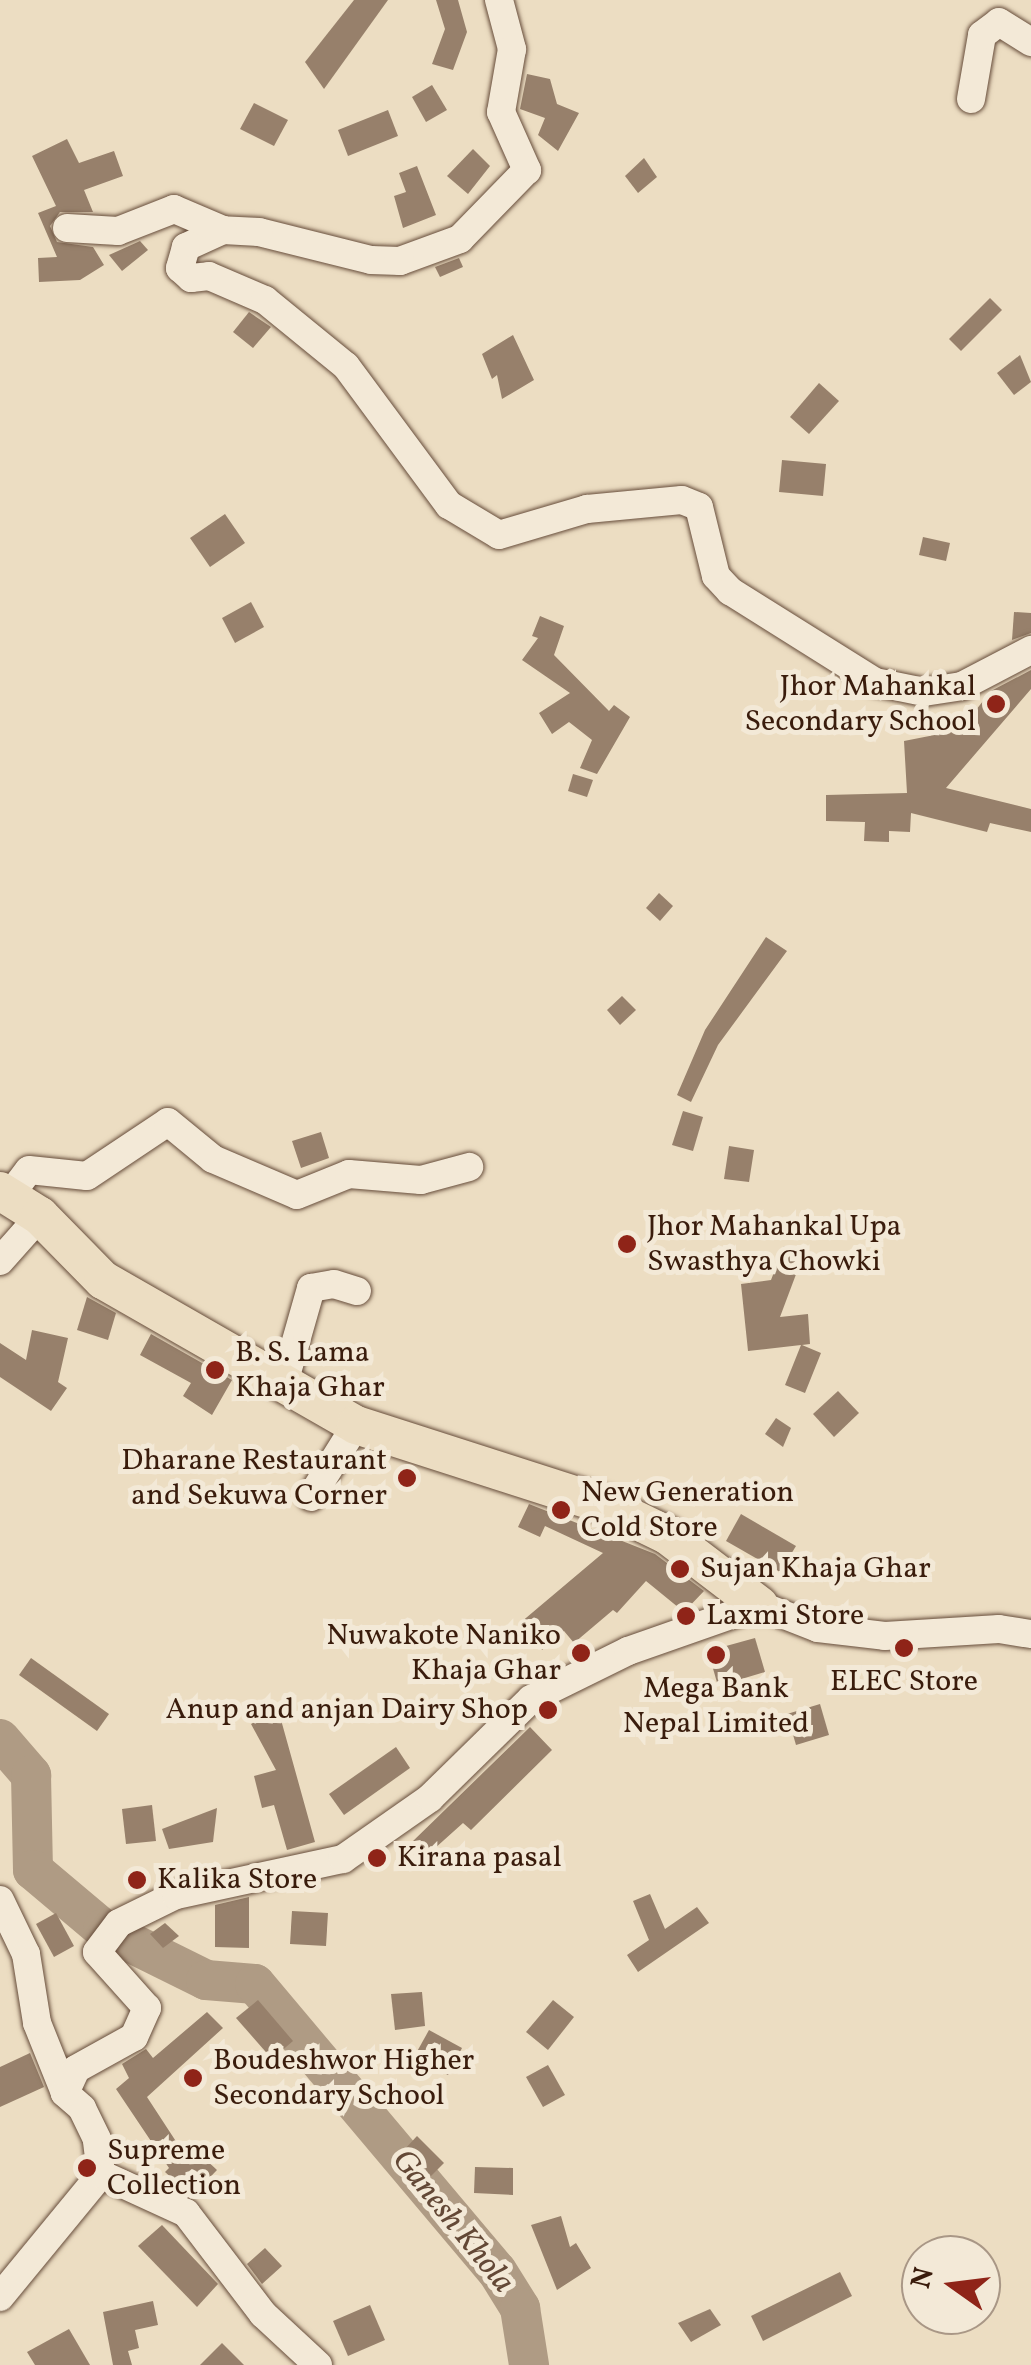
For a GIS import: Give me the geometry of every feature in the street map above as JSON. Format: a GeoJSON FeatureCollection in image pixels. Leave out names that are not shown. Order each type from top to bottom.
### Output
{"type":"FeatureCollection","features":[{"type":"Feature","properties":{"kind":"main road"},"geometry":{"type":"LineString","coordinates":[[17,1201],[103,1280],[356,1425],[605,1505],[666,1535],[759,1605]]}},
{"type":"Feature","properties":{"kind":"street"},"geometry":{"type":"LineString","coordinates":[[67,228],[118,230],[174,209],[223,230],[258,232],[372,260],[400,261],[460,239],[527,170],[500,112],[512,49],[499,0]]}},
{"type":"Feature","properties":{"kind":"street"},"geometry":{"type":"LineString","coordinates":[[971,99],[982,35],[999,22],[1031,42]]}},
{"type":"Feature","properties":{"kind":"street"},"geometry":{"type":"LineString","coordinates":[[223,230],[186,247],[180,268],[191,278],[209,276],[265,300],[346,366],[375,414],[467,520],[499,535],[586,508],[682,500],[699,507],[716,576],[730,591],[876,682],[924,692],[962,686],[1031,650]]}},
{"type":"Feature","properties":{"kind":"street"},"geometry":{"type":"LineString","coordinates":[[0,1261],[29,1170],[87,1176],[168,1122],[213,1159],[297,1195],[349,1174],[422,1180],[469,1167]]}},
{"type":"Feature","properties":{"kind":"street"},"geometry":{"type":"LineString","coordinates":[[284,1383],[311,1288],[334,1284],[357,1292]]}},
{"type":"Feature","properties":{"kind":"street"},"geometry":{"type":"LineString","coordinates":[[311,1497],[356,1425]]}},
{"type":"Feature","properties":{"kind":"street"},"geometry":{"type":"LineString","coordinates":[[65,2093],[76,2069],[134,2037],[147,2008],[97,1952],[118,1923],[176,1895],[343,1859],[430,1798],[531,1699],[628,1651],[759,1605],[818,1628],[885,1636],[999,1630],[1031,1634]]}},
{"type":"Feature","properties":{"kind":"street"},"geometry":{"type":"LineString","coordinates":[[0,1900],[26,1954],[37,2023],[65,2093],[82,2108],[97,2139],[101,2174],[0,2297]]}},
{"type":"Feature","properties":{"kind":"street"},"geometry":{"type":"LineString","coordinates":[[101,2174],[186,2213],[262,2314],[318,2365]]}},
{"type":"Feature","properties":{"kind":"building"},"geometry":{"type":"Polygon","coordinates":[[[354,0],[388,0],[324,89],[305,62],[354,0]]]}},
{"type":"Feature","properties":{"kind":"building"},"geometry":{"type":"Polygon","coordinates":[[[436,0],[458,0],[467,32],[453,70],[432,64],[445,29],[436,0]]]}},
{"type":"Feature","properties":{"kind":"building"},"geometry":{"type":"Polygon","coordinates":[[[527,74],[550,79],[557,104],[579,113],[558,151],[538,135],[545,118],[520,109],[527,74]]]}},
{"type":"Feature","properties":{"kind":"building"},"geometry":{"type":"Polygon","coordinates":[[[432,85],[447,110],[426,122],[412,97],[432,85]]]}},
{"type":"Feature","properties":{"kind":"building"},"geometry":{"type":"Polygon","coordinates":[[[254,103],[288,120],[274,146],[240,129],[254,103]]]}},
{"type":"Feature","properties":{"kind":"building"},"geometry":{"type":"Polygon","coordinates":[[[388,110],[398,136],[348,156],[338,130],[388,110]]]}},
{"type":"Feature","properties":{"kind":"building"},"geometry":{"type":"Polygon","coordinates":[[[67,139],[79,163],[114,151],[123,176],[84,190],[93,212],[60,212],[50,226],[57,242],[93,247],[104,265],[80,280],[39,282],[38,258],[57,257],[38,213],[56,206],[32,156],[67,139]]]}},
{"type":"Feature","properties":{"kind":"building"},"geometry":{"type":"Polygon","coordinates":[[[473,149],[490,166],[468,194],[447,176],[473,149]]]}},
{"type":"Feature","properties":{"kind":"building"},"geometry":{"type":"Polygon","coordinates":[[[644,158],[657,177],[638,193],[625,176],[644,158]]]}},
{"type":"Feature","properties":{"kind":"building"},"geometry":{"type":"Polygon","coordinates":[[[417,166],[436,215],[403,228],[394,196],[406,192],[399,173],[417,166]]]}},
{"type":"Feature","properties":{"kind":"building"},"geometry":{"type":"Polygon","coordinates":[[[140,241],[148,250],[122,271],[109,255],[140,241]]]}},
{"type":"Feature","properties":{"kind":"building"},"geometry":{"type":"Polygon","coordinates":[[[459,258],[463,267],[440,277],[435,267],[459,258]]]}},
{"type":"Feature","properties":{"kind":"building"},"geometry":{"type":"Polygon","coordinates":[[[990,298],[1002,310],[961,351],[949,339],[990,298]]]}},
{"type":"Feature","properties":{"kind":"building"},"geometry":{"type":"Polygon","coordinates":[[[249,312],[271,327],[253,348],[233,332],[249,312]]]}},
{"type":"Feature","properties":{"kind":"building"},"geometry":{"type":"Polygon","coordinates":[[[513,335],[534,380],[502,399],[497,375],[492,379],[482,354],[513,335]]]}},
{"type":"Feature","properties":{"kind":"building"},"geometry":{"type":"Polygon","coordinates":[[[1020,355],[1031,382],[1014,395],[997,373],[1020,355]]]}},
{"type":"Feature","properties":{"kind":"building"},"geometry":{"type":"Polygon","coordinates":[[[819,383],[839,401],[809,434],[790,417],[819,383]]]}},
{"type":"Feature","properties":{"kind":"building"},"geometry":{"type":"Polygon","coordinates":[[[782,460],[826,464],[823,496],[779,492],[782,460]]]}},
{"type":"Feature","properties":{"kind":"building"},"geometry":{"type":"Polygon","coordinates":[[[225,514],[245,543],[210,567],[190,538],[225,514]]]}},
{"type":"Feature","properties":{"kind":"building"},"geometry":{"type":"Polygon","coordinates":[[[923,537],[950,543],[946,561],[919,555],[923,537]]]}},
{"type":"Feature","properties":{"kind":"building"},"geometry":{"type":"Polygon","coordinates":[[[251,602],[264,627],[235,643],[222,618],[251,602]]]}},
{"type":"Feature","properties":{"kind":"building"},"geometry":{"type":"Polygon","coordinates":[[[1014,612],[1031,613],[1031,633],[1012,640],[1014,612]]]}},
{"type":"Feature","properties":{"kind":"building"},"geometry":{"type":"Polygon","coordinates":[[[540,616],[564,626],[554,655],[609,711],[614,705],[630,717],[597,774],[580,768],[592,740],[569,722],[552,734],[539,713],[570,693],[522,660],[538,638],[532,636],[540,616]]]}},
{"type":"Feature","properties":{"kind":"building"},"geometry":{"type":"Polygon","coordinates":[[[1031,670],[1031,689],[946,788],[1031,809],[1031,832],[990,823],[987,832],[911,813],[910,832],[889,831],[889,842],[864,841],[865,822],[826,821],[826,795],[907,793],[904,741],[960,730],[991,691],[1031,670]]]}},
{"type":"Feature","properties":{"kind":"building"},"geometry":{"type":"Polygon","coordinates":[[[573,774],[593,780],[587,797],[568,791],[573,774]]]}},
{"type":"Feature","properties":{"kind":"building"},"geometry":{"type":"Polygon","coordinates":[[[659,893],[673,906],[660,921],[646,908],[659,893]]]}},
{"type":"Feature","properties":{"kind":"building"},"geometry":{"type":"Polygon","coordinates":[[[766,937],[787,951],[718,1045],[691,1102],[677,1095],[705,1030],[766,937]]]}},
{"type":"Feature","properties":{"kind":"building"},"geometry":{"type":"Polygon","coordinates":[[[622,996],[636,1010],[620,1025],[607,1010],[622,996]]]}},
{"type":"Feature","properties":{"kind":"building"},"geometry":{"type":"Polygon","coordinates":[[[683,1111],[703,1117],[693,1151],[672,1145],[683,1111]]]}},
{"type":"Feature","properties":{"kind":"building"},"geometry":{"type":"Polygon","coordinates":[[[321,1132],[329,1158],[301,1168],[292,1141],[321,1132]]]}},
{"type":"Feature","properties":{"kind":"building"},"geometry":{"type":"Polygon","coordinates":[[[729,1146],[754,1150],[749,1182],[724,1179],[729,1146]]]}},
{"type":"Feature","properties":{"kind":"building"},"geometry":{"type":"Polygon","coordinates":[[[784,1246],[804,1253],[780,1317],[808,1314],[810,1344],[802,1345],[821,1353],[805,1393],[785,1385],[801,1345],[748,1351],[741,1284],[771,1280],[784,1246]]]}},
{"type":"Feature","properties":{"kind":"building"},"geometry":{"type":"Polygon","coordinates":[[[87,1297],[116,1313],[108,1340],[77,1330],[87,1297]]]}},
{"type":"Feature","properties":{"kind":"building"},"geometry":{"type":"Polygon","coordinates":[[[32,1330],[68,1338],[58,1382],[67,1388],[51,1411],[0,1377],[0,1343],[26,1360],[32,1330]]]}},
{"type":"Feature","properties":{"kind":"building"},"geometry":{"type":"Polygon","coordinates":[[[151,1334],[232,1380],[212,1415],[183,1396],[191,1383],[140,1355],[151,1334]]]}},
{"type":"Feature","properties":{"kind":"building"},"geometry":{"type":"Polygon","coordinates":[[[838,1391],[859,1413],[834,1437],[813,1414],[838,1391]]]}},
{"type":"Feature","properties":{"kind":"building"},"geometry":{"type":"Polygon","coordinates":[[[776,1418],[791,1428],[783,1447],[765,1434],[776,1418]]]}},
{"type":"Feature","properties":{"kind":"building"},"geometry":{"type":"Polygon","coordinates":[[[529,1504],[655,1554],[704,1591],[684,1612],[646,1581],[617,1613],[613,1610],[574,1643],[564,1631],[542,1650],[520,1623],[603,1553],[545,1526],[540,1537],[518,1527],[529,1504]]]}},
{"type":"Feature","properties":{"kind":"building"},"geometry":{"type":"Polygon","coordinates":[[[741,1514],[796,1546],[780,1572],[726,1541],[741,1514]]]}},
{"type":"Feature","properties":{"kind":"building"},"geometry":{"type":"Polygon","coordinates":[[[755,1638],[765,1672],[718,1686],[708,1651],[755,1638]]]}},
{"type":"Feature","properties":{"kind":"building"},"geometry":{"type":"Polygon","coordinates":[[[31,1658],[109,1714],[97,1731],[19,1675],[31,1658]]]}},
{"type":"Feature","properties":{"kind":"building"},"geometry":{"type":"Polygon","coordinates":[[[820,1704],[829,1735],[796,1745],[787,1714],[820,1704]]]}},
{"type":"Feature","properties":{"kind":"building"},"geometry":{"type":"Polygon","coordinates":[[[278,1709],[315,1842],[287,1850],[274,1805],[262,1808],[254,1776],[276,1770],[251,1724],[278,1709]]]}},
{"type":"Feature","properties":{"kind":"building"},"geometry":{"type":"Polygon","coordinates":[[[530,1727],[552,1750],[471,1830],[463,1823],[424,1858],[411,1843],[530,1727]]]}},
{"type":"Feature","properties":{"kind":"building"},"geometry":{"type":"Polygon","coordinates":[[[396,1747],[410,1768],[344,1815],[329,1794],[396,1747]]]}},
{"type":"Feature","properties":{"kind":"building"},"geometry":{"type":"Polygon","coordinates":[[[152,1805],[156,1841],[126,1844],[122,1809],[152,1805]]]}},
{"type":"Feature","properties":{"kind":"building"},"geometry":{"type":"Polygon","coordinates":[[[217,1808],[213,1842],[169,1849],[162,1829],[217,1808]]]}},
{"type":"Feature","properties":{"kind":"building"},"geometry":{"type":"Polygon","coordinates":[[[650,1894],[665,1929],[697,1907],[709,1923],[638,1972],[627,1955],[649,1940],[633,1901],[650,1894]]]}},
{"type":"Feature","properties":{"kind":"building"},"geometry":{"type":"Polygon","coordinates":[[[249,1897],[249,1948],[215,1947],[215,1905],[249,1897]]]}},
{"type":"Feature","properties":{"kind":"building"},"geometry":{"type":"Polygon","coordinates":[[[292,1911],[328,1913],[326,1946],[290,1944],[292,1911]]]}},
{"type":"Feature","properties":{"kind":"building"},"geometry":{"type":"Polygon","coordinates":[[[56,1913],[74,1946],[54,1957],[36,1924],[56,1913]]]}},
{"type":"Feature","properties":{"kind":"building"},"geometry":{"type":"Polygon","coordinates":[[[165,1923],[179,1936],[163,1948],[150,1934],[165,1923]]]}},
{"type":"Feature","properties":{"kind":"building"},"geometry":{"type":"Polygon","coordinates":[[[422,1992],[425,2026],[395,2030],[391,1994],[422,1992]]]}},
{"type":"Feature","properties":{"kind":"building"},"geometry":{"type":"Polygon","coordinates":[[[258,2000],[293,2041],[272,2059],[236,2018],[258,2000]]]}},
{"type":"Feature","properties":{"kind":"building"},"geometry":{"type":"Polygon","coordinates":[[[553,2000],[574,2017],[548,2050],[526,2032],[553,2000]]]}},
{"type":"Feature","properties":{"kind":"building"},"geometry":{"type":"Polygon","coordinates":[[[207,2012],[223,2028],[147,2097],[179,2146],[197,2163],[203,2157],[217,2170],[192,2196],[165,2172],[169,2168],[116,2089],[129,2078],[122,2064],[146,2049],[153,2058],[207,2012]]]}},
{"type":"Feature","properties":{"kind":"building"},"geometry":{"type":"Polygon","coordinates":[[[429,2030],[462,2048],[448,2075],[414,2057],[429,2030]]]}},
{"type":"Feature","properties":{"kind":"building"},"geometry":{"type":"Polygon","coordinates":[[[30,2053],[44,2087],[0,2107],[0,2067],[30,2053]]]}},
{"type":"Feature","properties":{"kind":"building"},"geometry":{"type":"Polygon","coordinates":[[[548,2065],[565,2095],[543,2107],[526,2077],[548,2065]]]}},
{"type":"Feature","properties":{"kind":"building"},"geometry":{"type":"Polygon","coordinates":[[[417,2136],[444,2163],[431,2176],[404,2150],[417,2136]]]}},
{"type":"Feature","properties":{"kind":"building"},"geometry":{"type":"Polygon","coordinates":[[[475,2167],[513,2168],[513,2195],[474,2193],[475,2167]]]}},
{"type":"Feature","properties":{"kind":"building"},"geometry":{"type":"Polygon","coordinates":[[[561,2216],[570,2247],[576,2243],[591,2268],[557,2290],[531,2225],[561,2216]]]}},
{"type":"Feature","properties":{"kind":"building"},"geometry":{"type":"Polygon","coordinates":[[[162,2225],[218,2284],[197,2307],[138,2246],[162,2225]]]}},
{"type":"Feature","properties":{"kind":"building"},"geometry":{"type":"Polygon","coordinates":[[[265,2248],[282,2266],[262,2284],[247,2264],[265,2248]]]}},
{"type":"Feature","properties":{"kind":"building"},"geometry":{"type":"Polygon","coordinates":[[[840,2272],[852,2296],[763,2341],[751,2316],[840,2272]]]}},
{"type":"Feature","properties":{"kind":"building"},"geometry":{"type":"Polygon","coordinates":[[[153,2301],[158,2325],[135,2330],[139,2348],[128,2351],[132,2365],[113,2365],[103,2312],[153,2301]]]}},
{"type":"Feature","properties":{"kind":"building"},"geometry":{"type":"Polygon","coordinates":[[[370,2305],[385,2340],[348,2356],[333,2321],[370,2305]]]}},
{"type":"Feature","properties":{"kind":"building"},"geometry":{"type":"Polygon","coordinates":[[[710,2309],[721,2325],[691,2342],[678,2323],[710,2309]]]}},
{"type":"Feature","properties":{"kind":"building"},"geometry":{"type":"Polygon","coordinates":[[[69,2329],[90,2365],[35,2365],[27,2352],[69,2329]]]}},
{"type":"Feature","properties":{"kind":"building"},"geometry":{"type":"Polygon","coordinates":[[[222,2343],[244,2365],[200,2365],[222,2343]]]}},
{"type":"Feature","properties":{"kind":"waterway","name":"Ganesh Khola"},"geometry":{"type":"LineString","coordinates":[[0,1739],[31,1775],[33,1870],[103,1929],[206,1980],[255,1984],[497,2271],[520,2308],[529,2365]]}},
{"type":"Feature","properties":{"kind":"place","name":"Jhor Mahankal Secondary School"},"geometry":{"type":"Point","coordinates":[996,704]}},
{"type":"Feature","properties":{"kind":"place","name":"Jhor Mahankal Upa Swasthya Chowki"},"geometry":{"type":"Point","coordinates":[627,1244]}},
{"type":"Feature","properties":{"kind":"place","name":"B. S. Lama Khaja Ghar"},"geometry":{"type":"Point","coordinates":[215,1370]}},
{"type":"Feature","properties":{"kind":"place","name":"Dharane Restaurant and Sekuwa Corner"},"geometry":{"type":"Point","coordinates":[407,1478]}},
{"type":"Feature","properties":{"kind":"place","name":"New Generation Cold Store"},"geometry":{"type":"Point","coordinates":[561,1510]}},
{"type":"Feature","properties":{"kind":"place","name":"Sujan Khaja Ghar"},"geometry":{"type":"Point","coordinates":[680,1569]}},
{"type":"Feature","properties":{"kind":"place","name":"Laxmi Store"},"geometry":{"type":"Point","coordinates":[686,1616]}},
{"type":"Feature","properties":{"kind":"place","name":"ELEC Store"},"geometry":{"type":"Point","coordinates":[904,1648]}},
{"type":"Feature","properties":{"kind":"place","name":"Nuwakote Naniko Khaja Ghar"},"geometry":{"type":"Point","coordinates":[581,1653]}},
{"type":"Feature","properties":{"kind":"place","name":"Mega Bank Nepal Limited"},"geometry":{"type":"Point","coordinates":[716,1655]}},
{"type":"Feature","properties":{"kind":"place","name":"Anup and anjan Dairy Shop"},"geometry":{"type":"Point","coordinates":[548,1710]}},
{"type":"Feature","properties":{"kind":"place","name":"Kirana pasal"},"geometry":{"type":"Point","coordinates":[377,1858]}},
{"type":"Feature","properties":{"kind":"place","name":"Kalika Store"},"geometry":{"type":"Point","coordinates":[137,1880]}},
{"type":"Feature","properties":{"kind":"place","name":"Boudeshwor Higher Secondary School"},"geometry":{"type":"Point","coordinates":[193,2078]}},
{"type":"Feature","properties":{"kind":"place","name":"Supreme Collection"},"geometry":{"type":"Point","coordinates":[87,2168]}}]}
